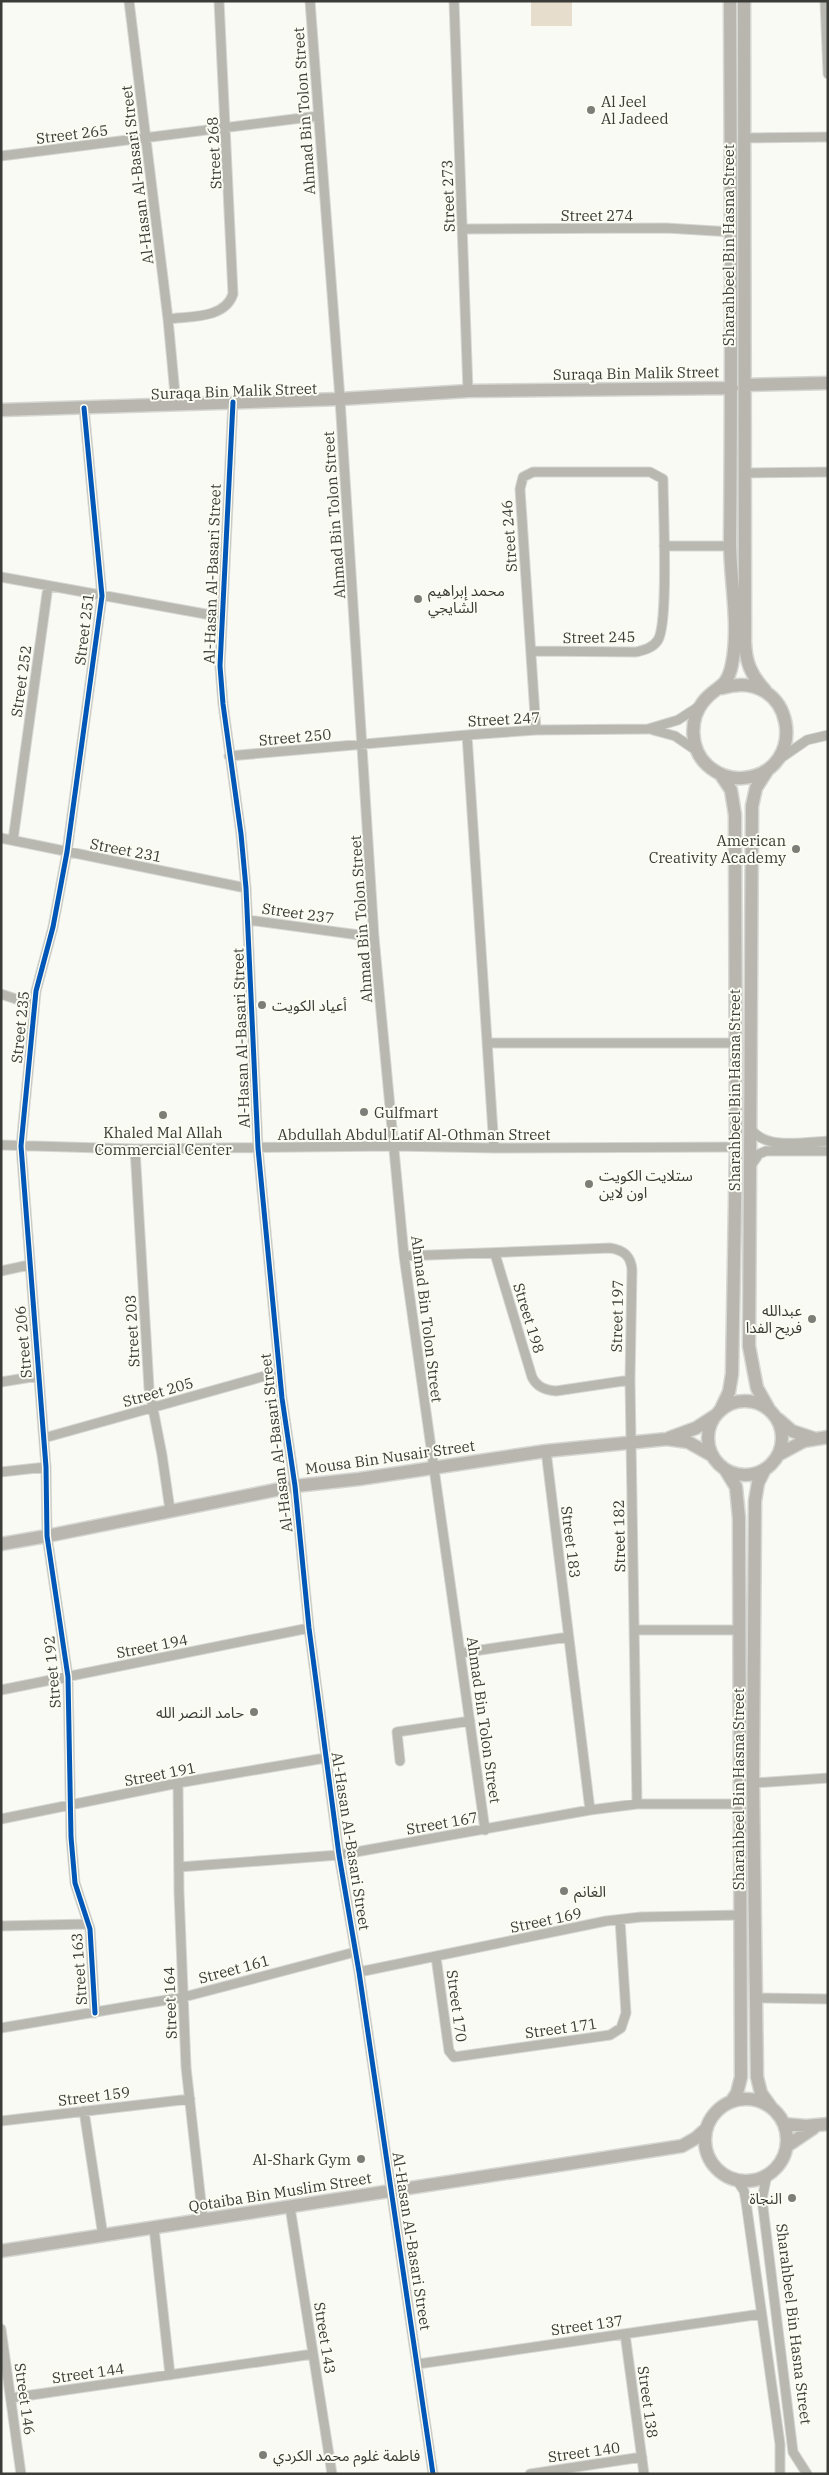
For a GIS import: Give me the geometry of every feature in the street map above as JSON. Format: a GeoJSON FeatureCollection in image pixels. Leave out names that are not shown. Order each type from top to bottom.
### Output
{"type":"FeatureCollection","features":[{"type":"Feature","properties":{"kind":"street","name":"Al-Hasan Al-Basari Street"},"geometry":{"type":"LineString","coordinates":[[129,1],[168,319],[176,405]]}},
{"type":"Feature","properties":{"kind":"street","name":"Street 268"},"geometry":{"type":"LineString","coordinates":[[168,319],[218,312],[229,304],[234,283],[219,1]]}},
{"type":"Feature","properties":{"kind":"street","name":"Ahmad Bin Tolon Street"},"geometry":{"type":"LineString","coordinates":[[310,1],[340,400],[374,937],[404,1256],[485,1830]]}},
{"type":"Feature","properties":{"kind":"street","name":"Street 273"},"geometry":{"type":"LineString","coordinates":[[454,1],[468,391]]}},
{"type":"Feature","properties":{"kind":"street","name":"Sharahbeel Bin Hasna Street"},"geometry":{"type":"LineString","coordinates":[[722,688],[732,665],[735,643],[730,546],[732,232],[730,1]]}},
{"type":"Feature","properties":{"kind":"street","name":"Sharahbeel Bin Hasna Street"},"geometry":{"type":"LineString","coordinates":[[744,1],[746,662],[766,692]]}},
{"type":"Feature","properties":{"kind":"street"},"geometry":{"type":"LineString","coordinates":[[826,4],[828,74]]}},
{"type":"Feature","properties":{"kind":"street","name":"Street 265"},"geometry":{"type":"LineString","coordinates":[[1,156],[318,116]]}},
{"type":"Feature","properties":{"kind":"street"},"geometry":{"type":"LineString","coordinates":[[743,138],[828,137]]}},
{"type":"Feature","properties":{"kind":"street","name":"Street 274"},"geometry":{"type":"LineString","coordinates":[[463,229],[666,228],[732,232]]}},
{"type":"Feature","properties":{"kind":"street"},"geometry":{"type":"LineString","coordinates":[[745,385],[828,383]]}},
{"type":"Feature","properties":{"kind":"street","name":"Suraqa Bin Malik Street"},"geometry":{"type":"LineString","coordinates":[[1,410],[340,400],[468,391],[732,388]]}},
{"type":"Feature","properties":{"kind":"street","name":"Al-Hasan Al-Basari Street"},"geometry":{"type":"LineString","coordinates":[[232,402],[220,666],[229,756],[241,834],[246,888],[258,1148],[279,1372],[295,1486],[308,1628],[325,1758],[359,1972],[433,2474]]}},
{"type":"Feature","properties":{"kind":"street","name":"Street 251"},"geometry":{"type":"LineString","coordinates":[[67,852],[102,596],[84,408]]}},
{"type":"Feature","properties":{"kind":"street","name":"Street 246"},"geometry":{"type":"LineString","coordinates":[[536,730],[520,489],[523,477],[533,472],[650,472],[658,474]]}},
{"type":"Feature","properties":{"kind":"street"},"geometry":{"type":"LineString","coordinates":[[745,473],[828,472]]}},
{"type":"Feature","properties":{"kind":"street","name":"Street 245"},"geometry":{"type":"LineString","coordinates":[[531,652],[636,652],[645,650],[654,644],[663,626],[663,479],[658,474]]}},
{"type":"Feature","properties":{"kind":"street"},"geometry":{"type":"LineString","coordinates":[[664,546],[730,546]]}},
{"type":"Feature","properties":{"kind":"street"},"geometry":{"type":"LineString","coordinates":[[1,576],[222,617]]}},
{"type":"Feature","properties":{"kind":"street","name":"Street 252"},"geometry":{"type":"LineString","coordinates":[[13,840],[48,586]]}},
{"type":"Feature","properties":{"kind":"street"},"geometry":{"type":"LineString","coordinates":[[772,766],[786,742],[787,726],[778,703],[766,692],[749,685],[740,684],[722,688],[703,701],[693,726],[697,751],[707,765],[721,775],[746,778],[772,766],[790,750],[807,740],[828,735]]}},
{"type":"Feature","properties":{"kind":"street","name":"Street 247"},"geometry":{"type":"LineString","coordinates":[[648,729],[678,720],[703,701]]}},
{"type":"Feature","properties":{"kind":"street","name":"Street 247"},"geometry":{"type":"LineString","coordinates":[[362,745],[467,734],[536,730],[648,729],[675,736],[697,751]]}},
{"type":"Feature","properties":{"kind":"street"},"geometry":{"type":"LineString","coordinates":[[467,734],[494,1148]]}},
{"type":"Feature","properties":{"kind":"street","name":"Street 250"},"geometry":{"type":"LineString","coordinates":[[229,756],[362,745]]}},
{"type":"Feature","properties":{"kind":"street","name":"Sharahbeel Bin Hasna Street"},"geometry":{"type":"LineString","coordinates":[[772,766],[759,783],[752,806],[749,1346],[757,1388],[772,1413]]}},
{"type":"Feature","properties":{"kind":"street","name":"Sharahbeel Bin Hasna Street"},"geometry":{"type":"LineString","coordinates":[[718,1413],[729,1392],[732,1374],[736,1147],[735,815],[731,790],[721,775]]}},
{"type":"Feature","properties":{"kind":"street","name":"Street 231"},"geometry":{"type":"LineString","coordinates":[[1,838],[246,888]]}},
{"type":"Feature","properties":{"kind":"street","name":"Street 235"},"geometry":{"type":"LineString","coordinates":[[21,1146],[34,1005],[55,918],[67,852]]}},
{"type":"Feature","properties":{"kind":"street","name":"Street 237"},"geometry":{"type":"LineString","coordinates":[[248,920],[374,937]]}},
{"type":"Feature","properties":{"kind":"street"},"geometry":{"type":"LineString","coordinates":[[1,994],[34,1005]]}},
{"type":"Feature","properties":{"kind":"street"},"geometry":{"type":"LineString","coordinates":[[488,1043],[735,1043]]}},
{"type":"Feature","properties":{"kind":"street"},"geometry":{"type":"LineString","coordinates":[[750,1128],[754,1134],[766,1141],[828,1141]]}},
{"type":"Feature","properties":{"kind":"street","name":"Abdullah Abdul Latif Al-Othman Street"},"geometry":{"type":"LineString","coordinates":[[1,1145],[136,1149],[394,1146],[494,1148],[736,1147]]}},
{"type":"Feature","properties":{"kind":"street","name":"Street 206"},"geometry":{"type":"LineString","coordinates":[[21,1146],[46,1467],[47,1536]]}},
{"type":"Feature","properties":{"kind":"street","name":"Street 203"},"geometry":{"type":"LineString","coordinates":[[136,1149],[151,1408],[162,1455],[170,1510]]}},
{"type":"Feature","properties":{"kind":"street"},"geometry":{"type":"LineString","coordinates":[[750,1167],[759,1154],[766,1151],[828,1151]]}},
{"type":"Feature","properties":{"kind":"street","name":"Street 197"},"geometry":{"type":"LineString","coordinates":[[495,1254],[610,1248],[628,1255],[632,1270],[630,1380],[632,1442]]}},
{"type":"Feature","properties":{"kind":"street"},"geometry":{"type":"LineString","coordinates":[[404,1256],[495,1254]]}},
{"type":"Feature","properties":{"kind":"street","name":"Street 198"},"geometry":{"type":"LineString","coordinates":[[495,1254],[532,1377],[540,1387],[549,1391],[562,1391],[630,1380]]}},
{"type":"Feature","properties":{"kind":"street"},"geometry":{"type":"LineString","coordinates":[[1,1271],[29,1265]]}},
{"type":"Feature","properties":{"kind":"street","name":"Street 205"},"geometry":{"type":"LineString","coordinates":[[44,1438],[279,1372]]}},
{"type":"Feature","properties":{"kind":"street"},"geometry":{"type":"LineString","coordinates":[[1,1382],[38,1376]]}},
{"type":"Feature","properties":{"kind":"street"},"geometry":{"type":"LineString","coordinates":[[742,1401],[760,1404],[792,1431],[821,1438],[792,1445],[778,1455],[765,1469],[748,1475],[736,1474],[725,1469],[713,1456],[708,1438],[718,1413],[730,1404],[742,1401]]}},
{"type":"Feature","properties":{"kind":"street","name":"Mousa Bin Nusair Street"},"geometry":{"type":"LineString","coordinates":[[667,1439],[689,1431],[718,1413]]}},
{"type":"Feature","properties":{"kind":"street"},"geometry":{"type":"LineString","coordinates":[[772,1413],[782,1432],[782,1444],[778,1455]]}},
{"type":"Feature","properties":{"kind":"street","name":"Mousa Bin Nusair Street"},"geometry":{"type":"LineString","coordinates":[[1,1544],[295,1486],[359,1479],[546,1451],[667,1439],[688,1442],[713,1456]]}},
{"type":"Feature","properties":{"kind":"street","name":"Street 182"},"geometry":{"type":"LineString","coordinates":[[632,1442],[637,1804]]}},
{"type":"Feature","properties":{"kind":"street","name":"Street 183"},"geometry":{"type":"LineString","coordinates":[[546,1451],[590,1810]]}},
{"type":"Feature","properties":{"kind":"street"},"geometry":{"type":"LineString","coordinates":[[1,1472],[46,1467]]}},
{"type":"Feature","properties":{"kind":"street","name":"Sharahbeel Bin Hasna Street"},"geometry":{"type":"LineString","coordinates":[[725,1469],[736,1488],[739,1508],[740,1630],[741,2077],[739,2088],[730,2102]]}},
{"type":"Feature","properties":{"kind":"street","name":"Sharahbeel Bin Hasna Street"},"geometry":{"type":"LineString","coordinates":[[765,1469],[758,1482],[755,1501],[753,1783],[757,2082],[761,2093],[771,2107]]}},
{"type":"Feature","properties":{"kind":"street","name":"Street 192"},"geometry":{"type":"LineString","coordinates":[[47,1536],[68,1677],[71,1806]]}},
{"type":"Feature","properties":{"kind":"street","name":"Street 194"},"geometry":{"type":"LineString","coordinates":[[1,1690],[308,1628]]}},
{"type":"Feature","properties":{"kind":"street"},"geometry":{"type":"LineString","coordinates":[[634,1630],[740,1630]]}},
{"type":"Feature","properties":{"kind":"street"},"geometry":{"type":"LineString","coordinates":[[461,1653],[568,1637]]}},
{"type":"Feature","properties":{"kind":"street"},"geometry":{"type":"LineString","coordinates":[[400,1761],[397,1732],[470,1721]]}},
{"type":"Feature","properties":{"kind":"street","name":"Street 191"},"geometry":{"type":"LineString","coordinates":[[1,1819],[178,1784],[325,1758]]}},
{"type":"Feature","properties":{"kind":"street"},"geometry":{"type":"LineString","coordinates":[[753,1783],[828,1778]]}},
{"type":"Feature","properties":{"kind":"street","name":"Street 164"},"geometry":{"type":"LineString","coordinates":[[178,1784],[179,1867],[190,2099],[204,2220]]}},
{"type":"Feature","properties":{"kind":"street","name":"Street 167"},"geometry":{"type":"LineString","coordinates":[[179,1867],[339,1855],[590,1810],[637,1804],[740,1804]]}},
{"type":"Feature","properties":{"kind":"street","name":"Street 163"},"geometry":{"type":"LineString","coordinates":[[71,1806],[71,1837],[75,1883],[88,1924],[95,2013]]}},
{"type":"Feature","properties":{"kind":"street","name":"Street 169"},"geometry":{"type":"LineString","coordinates":[[359,1972],[587,1924],[620,1920],[741,1915]]}},
{"type":"Feature","properties":{"kind":"street","name":"Street 171"},"geometry":{"type":"LineString","coordinates":[[454,2057],[616,2032],[624,2022],[626,2013],[620,1920]]}},
{"type":"Feature","properties":{"kind":"street"},"geometry":{"type":"LineString","coordinates":[[1,1926],[88,1924]]}},
{"type":"Feature","properties":{"kind":"street","name":"Street 161"},"geometry":{"type":"LineString","coordinates":[[1,2028],[184,1997],[355,1952]]}},
{"type":"Feature","properties":{"kind":"street","name":"Street 170"},"geometry":{"type":"LineString","coordinates":[[436,1957],[449,2051],[454,2057]]}},
{"type":"Feature","properties":{"kind":"street"},"geometry":{"type":"LineString","coordinates":[[756,1998],[828,1999]]}},
{"type":"Feature","properties":{"kind":"street","name":"Street 159"},"geometry":{"type":"LineString","coordinates":[[1,2121],[190,2099]]}},
{"type":"Feature","properties":{"kind":"street"},"geometry":{"type":"LineString","coordinates":[[752,2099],[771,2107],[784,2124],[787,2146],[782,2160],[767,2175],[751,2180],[736,2179],[717,2169],[707,2152],[707,2128],[719,2110],[730,2102],[752,2099]]}},
{"type":"Feature","properties":{"kind":"street"},"geometry":{"type":"LineString","coordinates":[[84,2111],[103,2236]]}},
{"type":"Feature","properties":{"kind":"street"},"geometry":{"type":"LineString","coordinates":[[784,2124],[823,2125]]}},
{"type":"Feature","properties":{"kind":"street"},"geometry":{"type":"LineString","coordinates":[[787,2146],[823,2125]]}},
{"type":"Feature","properties":{"kind":"street","name":"Qotaiba Bin Muslim Street"},"geometry":{"type":"LineString","coordinates":[[1,2252],[682,2146],[696,2138],[707,2128]]}},
{"type":"Feature","properties":{"kind":"street","name":"Qotaiba Bin Muslim Street"},"geometry":{"type":"LineString","coordinates":[[682,2146],[707,2152]]}},
{"type":"Feature","properties":{"kind":"street","name":"Sharahbeel Bin Hasna Street"},"geometry":{"type":"LineString","coordinates":[[767,2175],[763,2184],[762,2198],[793,2452],[807,2474]]}},
{"type":"Feature","properties":{"kind":"street","name":"Sharahbeel Bin Hasna Street"},"geometry":{"type":"LineString","coordinates":[[736,2179],[744,2191],[746,2202],[780,2444],[780,2474]]}},
{"type":"Feature","properties":{"kind":"street","name":"Street 143"},"geometry":{"type":"LineString","coordinates":[[290,2207],[332,2474]]}},
{"type":"Feature","properties":{"kind":"street"},"geometry":{"type":"LineString","coordinates":[[154,2228],[170,2375]]}},
{"type":"Feature","properties":{"kind":"street","name":"Street 137"},"geometry":{"type":"LineString","coordinates":[[418,2364],[761,2314]]}},
{"type":"Feature","properties":{"kind":"street","name":"Street 146"},"geometry":{"type":"LineString","coordinates":[[1,2329],[21,2474]]}},
{"type":"Feature","properties":{"kind":"street","name":"Street 138"},"geometry":{"type":"LineString","coordinates":[[625,2334],[644,2474]]}},
{"type":"Feature","properties":{"kind":"street","name":"Street 144"},"geometry":{"type":"LineString","coordinates":[[11,2398],[313,2354]]}},
{"type":"Feature","properties":{"kind":"street","name":"Street 140"},"geometry":{"type":"LineString","coordinates":[[530,2474],[642,2457]]}},
{"type":"Feature","properties":{"kind":"shaded area"},"geometry":{"type":"Polygon","coordinates":[[[531,1],[572,1],[572,26],[531,26],[531,1]]]}},
{"type":"Feature","properties":{"kind":"cycle path"},"geometry":{"type":"LineString","coordinates":[[233,402],[220,666],[246,888],[258,1148],[282,1398],[295,1486],[309,1628],[339,1855],[359,1972],[433,2474]]}},
{"type":"Feature","properties":{"kind":"cycle path"},"geometry":{"type":"LineString","coordinates":[[84,408],[102,596],[67,852],[53,927],[36,991],[21,1146],[46,1467],[47,1536],[68,1677],[71,1837],[75,1883],[90,1929],[95,2013]]}},
{"type":"Feature","properties":{"kind":"place","name":"Al Jeel Al Jadeed"},"geometry":{"type":"Point","coordinates":[591,110]}},
{"type":"Feature","properties":{"kind":"place","name":"محمد إبراهيم الشايجي"},"geometry":{"type":"Point","coordinates":[418,599]}},
{"type":"Feature","properties":{"kind":"place","name":"American Creativity Academy"},"geometry":{"type":"Point","coordinates":[796,849]}},
{"type":"Feature","properties":{"kind":"place","name":"أعياد الكويت"},"geometry":{"type":"Point","coordinates":[262,1005]}},
{"type":"Feature","properties":{"kind":"place","name":"Gulfmart"},"geometry":{"type":"Point","coordinates":[364,1112]}},
{"type":"Feature","properties":{"kind":"place","name":"Khaled Mal Allah Commercial Center"},"geometry":{"type":"Point","coordinates":[163,1115]}},
{"type":"Feature","properties":{"kind":"place","name":"ستلايت الكويت اون لاين"},"geometry":{"type":"Point","coordinates":[589,1184]}},
{"type":"Feature","properties":{"kind":"place","name":"عبدالله فريح الفدا"},"geometry":{"type":"Point","coordinates":[812,1319]}},
{"type":"Feature","properties":{"kind":"place","name":"حامد النصر الله"},"geometry":{"type":"Point","coordinates":[254,1712]}},
{"type":"Feature","properties":{"kind":"place","name":"الغانم"},"geometry":{"type":"Point","coordinates":[564,1891]}},
{"type":"Feature","properties":{"kind":"place","name":"Al-Shark Gym"},"geometry":{"type":"Point","coordinates":[361,2159]}},
{"type":"Feature","properties":{"kind":"place","name":"النجاة"},"geometry":{"type":"Point","coordinates":[792,2198]}},
{"type":"Feature","properties":{"kind":"place","name":"فاطمة غلوم محمد الكردي"},"geometry":{"type":"Point","coordinates":[263,2455]}}]}
